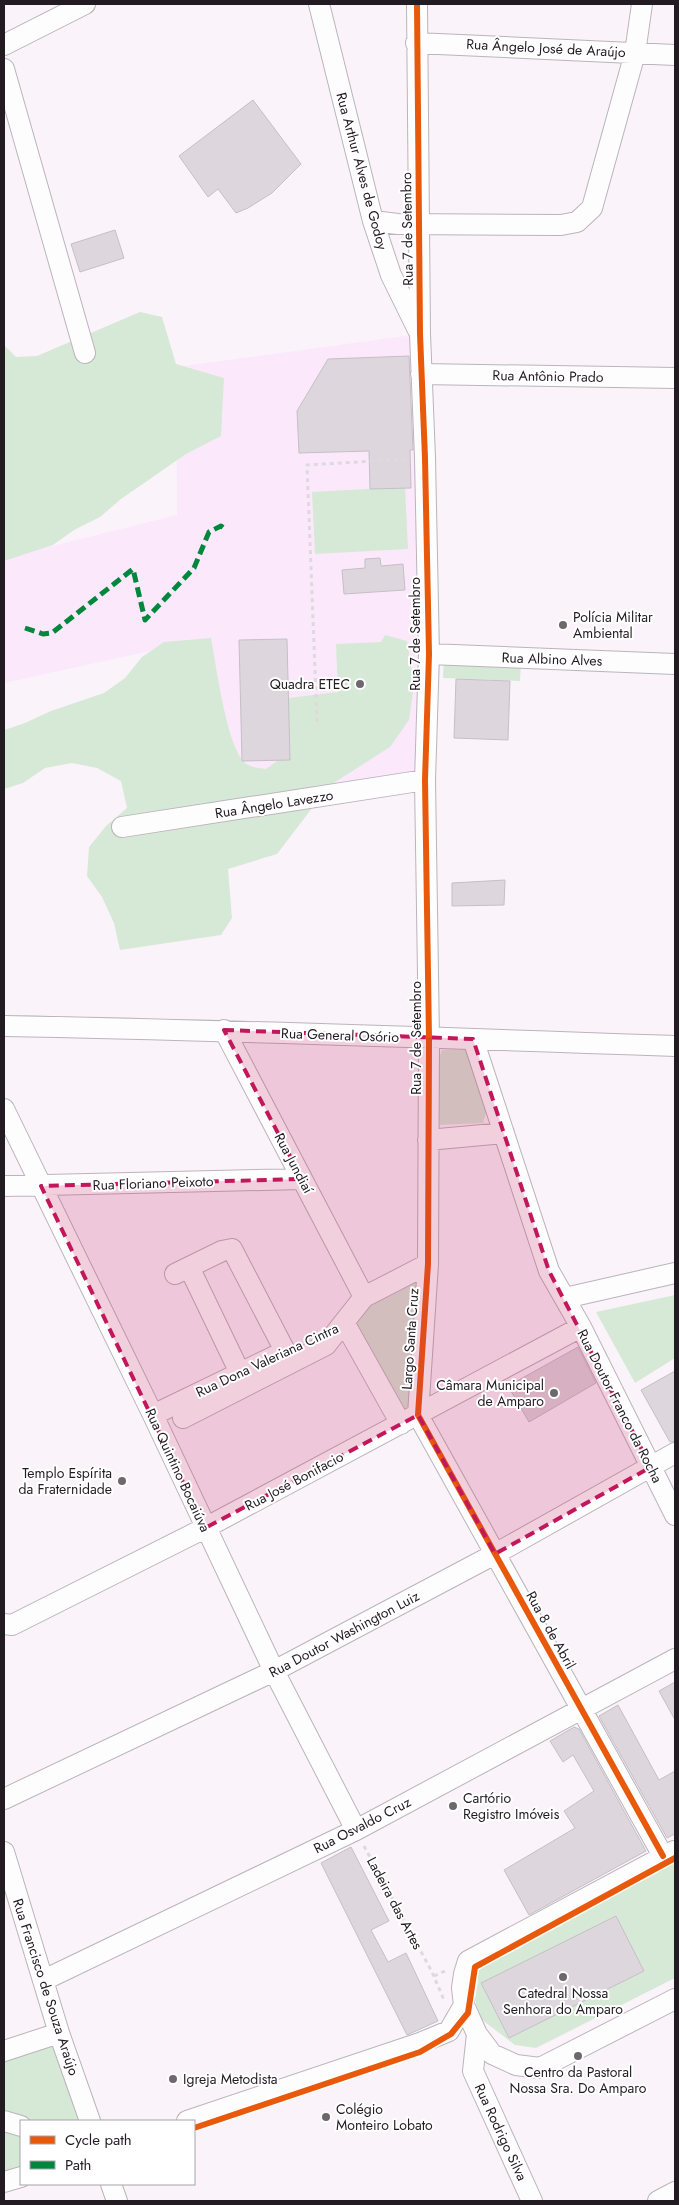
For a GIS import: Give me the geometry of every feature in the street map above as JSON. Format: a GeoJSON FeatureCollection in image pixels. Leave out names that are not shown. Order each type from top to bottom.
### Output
{"type":"FeatureCollection","features":[{"type":"Feature","properties":{"kind":"street"},"geometry":{"type":"LineString","coordinates":[[4,45],[85,4]]}},
{"type":"Feature","properties":{"kind":"street","name":"Rua Arthur Alves de Godoy"},"geometry":{"type":"LineString","coordinates":[[318,4],[373,221],[391,275],[420,334]]}},
{"type":"Feature","properties":{"kind":"street","name":"Rua 7 de Setembro"},"geometry":{"type":"LineString","coordinates":[[417,4],[420,334],[425,458],[429,654],[425,780],[430,1039],[428,1264]]}},
{"type":"Feature","properties":{"kind":"street"},"geometry":{"type":"LineString","coordinates":[[373,221],[420,224],[561,225],[577,222],[592,208],[635,53],[642,4]]}},
{"type":"Feature","properties":{"kind":"street","name":"Rua Ângelo José de Araújo"},"geometry":{"type":"LineString","coordinates":[[416,43],[675,54]]}},
{"type":"Feature","properties":{"kind":"street"},"geometry":{"type":"LineString","coordinates":[[4,69],[85,353]]}},
{"type":"Feature","properties":{"kind":"street","name":"Rua Antônio Prado"},"geometry":{"type":"LineString","coordinates":[[422,374],[675,378]]}},
{"type":"Feature","properties":{"kind":"street","name":"Rua Albino Alves"},"geometry":{"type":"LineString","coordinates":[[429,654],[675,664]]}},
{"type":"Feature","properties":{"kind":"street","name":"Rua Ângelo Lavezzo"},"geometry":{"type":"LineString","coordinates":[[122,827],[425,780]]}},
{"type":"Feature","properties":{"kind":"street","name":"Rua General Osório"},"geometry":{"type":"LineString","coordinates":[[4,1026],[224,1030],[430,1039],[675,1046]]}},
{"type":"Feature","properties":{"kind":"street","name":"Rua Jundiaí"},"geometry":{"type":"LineString","coordinates":[[224,1030],[364,1297]]}},
{"type":"Feature","properties":{"kind":"street","name":"Rua Doutor Franco da Rocha"},"geometry":{"type":"LineString","coordinates":[[473,1039],[549,1271],[581,1328],[675,1515]]}},
{"type":"Feature","properties":{"kind":"street","name":"Rua Quintino Bocaiúva"},"geometry":{"type":"LineString","coordinates":[[4,1109],[153,1414],[205,1528],[274,1671],[356,1830]]}},
{"type":"Feature","properties":{"kind":"street"},"geometry":{"type":"LineString","coordinates":[[428,1140],[504,1133]]}},
{"type":"Feature","properties":{"kind":"street","name":"Rua Floriano Peixoto"},"geometry":{"type":"LineString","coordinates":[[4,1186],[302,1178]]}},
{"type":"Feature","properties":{"kind":"street"},"geometry":{"type":"LineString","coordinates":[[240,1373],[182,1271],[222,1251],[232,1249],[285,1351]]}},
{"type":"Feature","properties":{"kind":"street","name":"Largo Santa Cruz"},"geometry":{"type":"LineString","coordinates":[[409,1420],[345,1324],[364,1297],[428,1264]]}},
{"type":"Feature","properties":{"kind":"street","name":"Largo Santa Cruz"},"geometry":{"type":"LineString","coordinates":[[409,1420],[428,1264]]}},
{"type":"Feature","properties":{"kind":"street"},"geometry":{"type":"LineString","coordinates":[[565,1298],[675,1273]]}},
{"type":"Feature","properties":{"kind":"street","name":"Rua Dona Valeriana Cintra"},"geometry":{"type":"LineString","coordinates":[[153,1414],[345,1324]]}},
{"type":"Feature","properties":{"kind":"street","name":"Rua Dona Valeriana Cintra"},"geometry":{"type":"LineString","coordinates":[[183,1418],[326,1345],[345,1324]]}},
{"type":"Feature","properties":{"kind":"street","name":"Rua José Bonifacio"},"geometry":{"type":"LineString","coordinates":[[4,1624],[12,1625],[205,1528],[581,1328]]}},
{"type":"Feature","properties":{"kind":"street","name":"Rua 8 de Abril"},"geometry":{"type":"LineString","coordinates":[[409,1420],[495,1554],[582,1711],[669,1853]]}},
{"type":"Feature","properties":{"kind":"street","name":"Rua Doutor Washington Luiz"},"geometry":{"type":"LineString","coordinates":[[4,1800],[274,1671],[495,1554],[675,1452]]}},
{"type":"Feature","properties":{"kind":"street","name":"Rua Osvaldo Cruz"},"geometry":{"type":"LineString","coordinates":[[44,1980],[356,1830],[675,1660]]}},
{"type":"Feature","properties":{"kind":"street","name":"Rua Francisco de Souza Araújo"},"geometry":{"type":"LineString","coordinates":[[4,1852],[59,2033],[90,2120]]}},
{"type":"Feature","properties":{"kind":"street"},"geometry":{"type":"LineString","coordinates":[[669,1853],[468,1961],[462,1988],[464,2005],[477,2034],[492,2054],[516,2066],[540,2068],[675,1999]]}},
{"type":"Feature","properties":{"kind":"street"},"geometry":{"type":"LineString","coordinates":[[190,2120],[435,2037],[449,2031],[464,2005]]}},
{"type":"Feature","properties":{"kind":"street"},"geometry":{"type":"LineString","coordinates":[[4,2051],[59,2033]]}},
{"type":"Feature","properties":{"kind":"street","name":"Rua Rodrigo Silva"},"geometry":{"type":"LineString","coordinates":[[477,2034],[473,2071],[532,2201]]}},
{"type":"Feature","properties":{"kind":"street"},"geometry":{"type":"LineString","coordinates":[[4,2121],[20,2126]]}},
{"type":"Feature","properties":{"kind":"street"},"geometry":{"type":"LineString","coordinates":[[4,2182],[20,2177]]}},
{"type":"Feature","properties":{"kind":"street"},"geometry":{"type":"LineString","coordinates":[[111,2185],[117,2201]]}},
{"type":"Feature","properties":{"kind":"street"},"geometry":{"type":"LineString","coordinates":[[658,2201],[675,2192]]}},
{"type":"Feature","properties":{"kind":"path"},"geometry":{"type":"LineString","coordinates":[[317,722],[307,465],[425,458]]}},
{"type":"Feature","properties":{"kind":"highlighted area"},"geometry":{"type":"Polygon","coordinates":[[[224,1030],[473,1039],[549,1271],[651,1467],[495,1554],[418,1415],[205,1528],[41,1186],[302,1179],[224,1030]]]}},
{"type":"Feature","properties":{"kind":"shaded area"},"geometry":{"type":"Polygon","coordinates":[[[420,334],[425,780],[210,814],[210,638],[4,683],[4,558],[177,515],[176,367],[420,334]]]}},
{"type":"Feature","properties":{"kind":"green space"},"geometry":{"type":"Polygon","coordinates":[[[140,312],[162,317],[176,364],[224,378],[221,436],[186,454],[121,499],[100,517],[74,530],[53,545],[4,561],[4,345],[16,357],[37,356],[140,312]]]}},
{"type":"Feature","properties":{"kind":"green space"},"geometry":{"type":"Polygon","coordinates":[[[405,487],[408,549],[315,554],[312,492],[405,487]]]}},
{"type":"Feature","properties":{"kind":"green space"},"geometry":{"type":"Polygon","coordinates":[[[385,635],[407,641],[414,685],[409,720],[390,747],[329,786],[277,854],[228,869],[232,918],[221,935],[120,950],[114,923],[102,897],[87,876],[89,847],[106,826],[127,808],[121,781],[97,768],[72,763],[45,768],[23,783],[4,789],[4,730],[51,711],[104,693],[125,678],[142,657],[164,642],[211,638],[222,702],[236,749],[242,760],[247,764],[266,769],[277,761],[278,714],[288,698],[338,692],[336,644],[381,642],[385,635]]]}},
{"type":"Feature","properties":{"kind":"green space"},"geometry":{"type":"Polygon","coordinates":[[[444,657],[521,660],[520,681],[443,678],[444,657]]]}},
{"type":"Feature","properties":{"kind":"green space"},"geometry":{"type":"Polygon","coordinates":[[[466,1049],[472,1057],[486,1113],[483,1123],[440,1125],[438,1061],[442,1050],[466,1049]]]}},
{"type":"Feature","properties":{"kind":"green space"},"geometry":{"type":"Polygon","coordinates":[[[427,1272],[411,1409],[402,1413],[347,1321],[364,1297],[427,1272]]]}},
{"type":"Feature","properties":{"kind":"green space"},"geometry":{"type":"Polygon","coordinates":[[[675,1295],[675,1358],[635,1383],[596,1312],[675,1295]]]}},
{"type":"Feature","properties":{"kind":"green space"},"geometry":{"type":"Polygon","coordinates":[[[675,1861],[675,1978],[536,2048],[515,2045],[481,2019],[475,2000],[478,1982],[475,1967],[675,1861]]]}},
{"type":"Feature","properties":{"kind":"green space"},"geometry":{"type":"Polygon","coordinates":[[[55,2037],[83,2120],[20,2121],[4,2117],[4,2054],[55,2037]]]}},
{"type":"Feature","properties":{"kind":"green space"},"geometry":{"type":"Polygon","coordinates":[[[4,2127],[20,2135],[20,2171],[4,2177],[4,2127]]]}},
{"type":"Feature","properties":{"kind":"building"},"geometry":{"type":"Polygon","coordinates":[[[253,100],[301,164],[272,193],[236,213],[218,189],[208,197],[179,156],[253,100]]]}},
{"type":"Feature","properties":{"kind":"building"},"geometry":{"type":"Polygon","coordinates":[[[115,230],[124,258],[80,272],[71,244],[115,230]]]}},
{"type":"Feature","properties":{"kind":"building"},"geometry":{"type":"Polygon","coordinates":[[[409,356],[413,450],[410,450],[411,488],[370,489],[369,451],[299,453],[297,411],[328,359],[409,356]]]}},
{"type":"Feature","properties":{"kind":"building"},"geometry":{"type":"Polygon","coordinates":[[[380,558],[381,566],[403,564],[405,590],[344,594],[342,570],[365,568],[365,559],[380,558]]]}},
{"type":"Feature","properties":{"kind":"building"},"geometry":{"type":"Polygon","coordinates":[[[287,639],[290,760],[242,761],[239,640],[287,639]]]}},
{"type":"Feature","properties":{"kind":"building"},"geometry":{"type":"Polygon","coordinates":[[[456,679],[510,681],[508,740],[454,738],[456,679]]]}},
{"type":"Feature","properties":{"kind":"building"},"geometry":{"type":"Polygon","coordinates":[[[505,880],[504,905],[452,906],[452,883],[505,880]]]}},
{"type":"Feature","properties":{"kind":"building","name":"Câmara Municipal de Amparo"},"geometry":{"type":"Polygon","coordinates":[[[578,1347],[596,1383],[529,1422],[508,1386],[578,1347]]]}},
{"type":"Feature","properties":{"kind":"building"},"geometry":{"type":"Polygon","coordinates":[[[675,1371],[675,1441],[670,1442],[641,1390],[675,1371]]]}},
{"type":"Feature","properties":{"kind":"building"},"geometry":{"type":"Polygon","coordinates":[[[675,1682],[675,1720],[659,1691],[675,1682]]]}},
{"type":"Feature","properties":{"kind":"building"},"geometry":{"type":"Polygon","coordinates":[[[618,1705],[659,1780],[675,1771],[675,1834],[667,1838],[599,1716],[618,1705]]]}},
{"type":"Feature","properties":{"kind":"building"},"geometry":{"type":"Polygon","coordinates":[[[574,1727],[579,1729],[646,1851],[529,1915],[504,1870],[575,1828],[564,1811],[594,1791],[573,1755],[563,1762],[550,1741],[574,1727]]]}},
{"type":"Feature","properties":{"kind":"building"},"geometry":{"type":"Polygon","coordinates":[[[351,1847],[389,1921],[371,1930],[388,1962],[406,1953],[438,2021],[407,2035],[321,1863],[351,1847]]]}},
{"type":"Feature","properties":{"kind":"building","name":"Catedral Nossa Senhora do Amparo"},"geometry":{"type":"Polygon","coordinates":[[[616,1916],[644,1971],[509,2038],[481,1983],[616,1916]]]}},
{"type":"Feature","properties":{"kind":"marked path"},"geometry":{"type":"LineString","coordinates":[[25,628],[43,634],[52,633],[133,569],[145,620],[194,568],[209,532],[221,526],[226,530]]}},
{"type":"Feature","properties":{"kind":"cycle path"},"geometry":{"type":"LineString","coordinates":[[417,4],[420,334],[425,458],[429,654],[425,780],[429,1039],[428,1264],[418,1415],[663,1856]]}},
{"type":"Feature","properties":{"kind":"cycle path"},"geometry":{"type":"LineString","coordinates":[[195,2128],[420,2052],[451,2034],[468,2013],[475,1967],[675,1858]]}},
{"type":"Feature","properties":{"kind":"place","name":"Polícia Militar Ambiental"},"geometry":{"type":"Point","coordinates":[563,625]}},
{"type":"Feature","properties":{"kind":"place","name":"Quadra ETEC"},"geometry":{"type":"Point","coordinates":[360,684]}},
{"type":"Feature","properties":{"kind":"place","name":"Câmara Municipal de Amparo"},"geometry":{"type":"Point","coordinates":[554,1393]}},
{"type":"Feature","properties":{"kind":"place","name":"Templo Espírita da Fraternidade"},"geometry":{"type":"Point","coordinates":[122,1481]}},
{"type":"Feature","properties":{"kind":"place","name":"Cartório Registro Imóveis"},"geometry":{"type":"Point","coordinates":[453,1806]}},
{"type":"Feature","properties":{"kind":"place","name":"Catedral Nossa Senhora do Amparo"},"geometry":{"type":"Point","coordinates":[563,1977]}},
{"type":"Feature","properties":{"kind":"place","name":"Centro da Pastoral Nossa Sra. Do Amparo"},"geometry":{"type":"Point","coordinates":[578,2056]}},
{"type":"Feature","properties":{"kind":"place","name":"Igreja Metodista"},"geometry":{"type":"Point","coordinates":[173,2079]}},
{"type":"Feature","properties":{"kind":"place","name":"Colégio Monteiro Lobato"},"geometry":{"type":"Point","coordinates":[326,2117]}}]}
